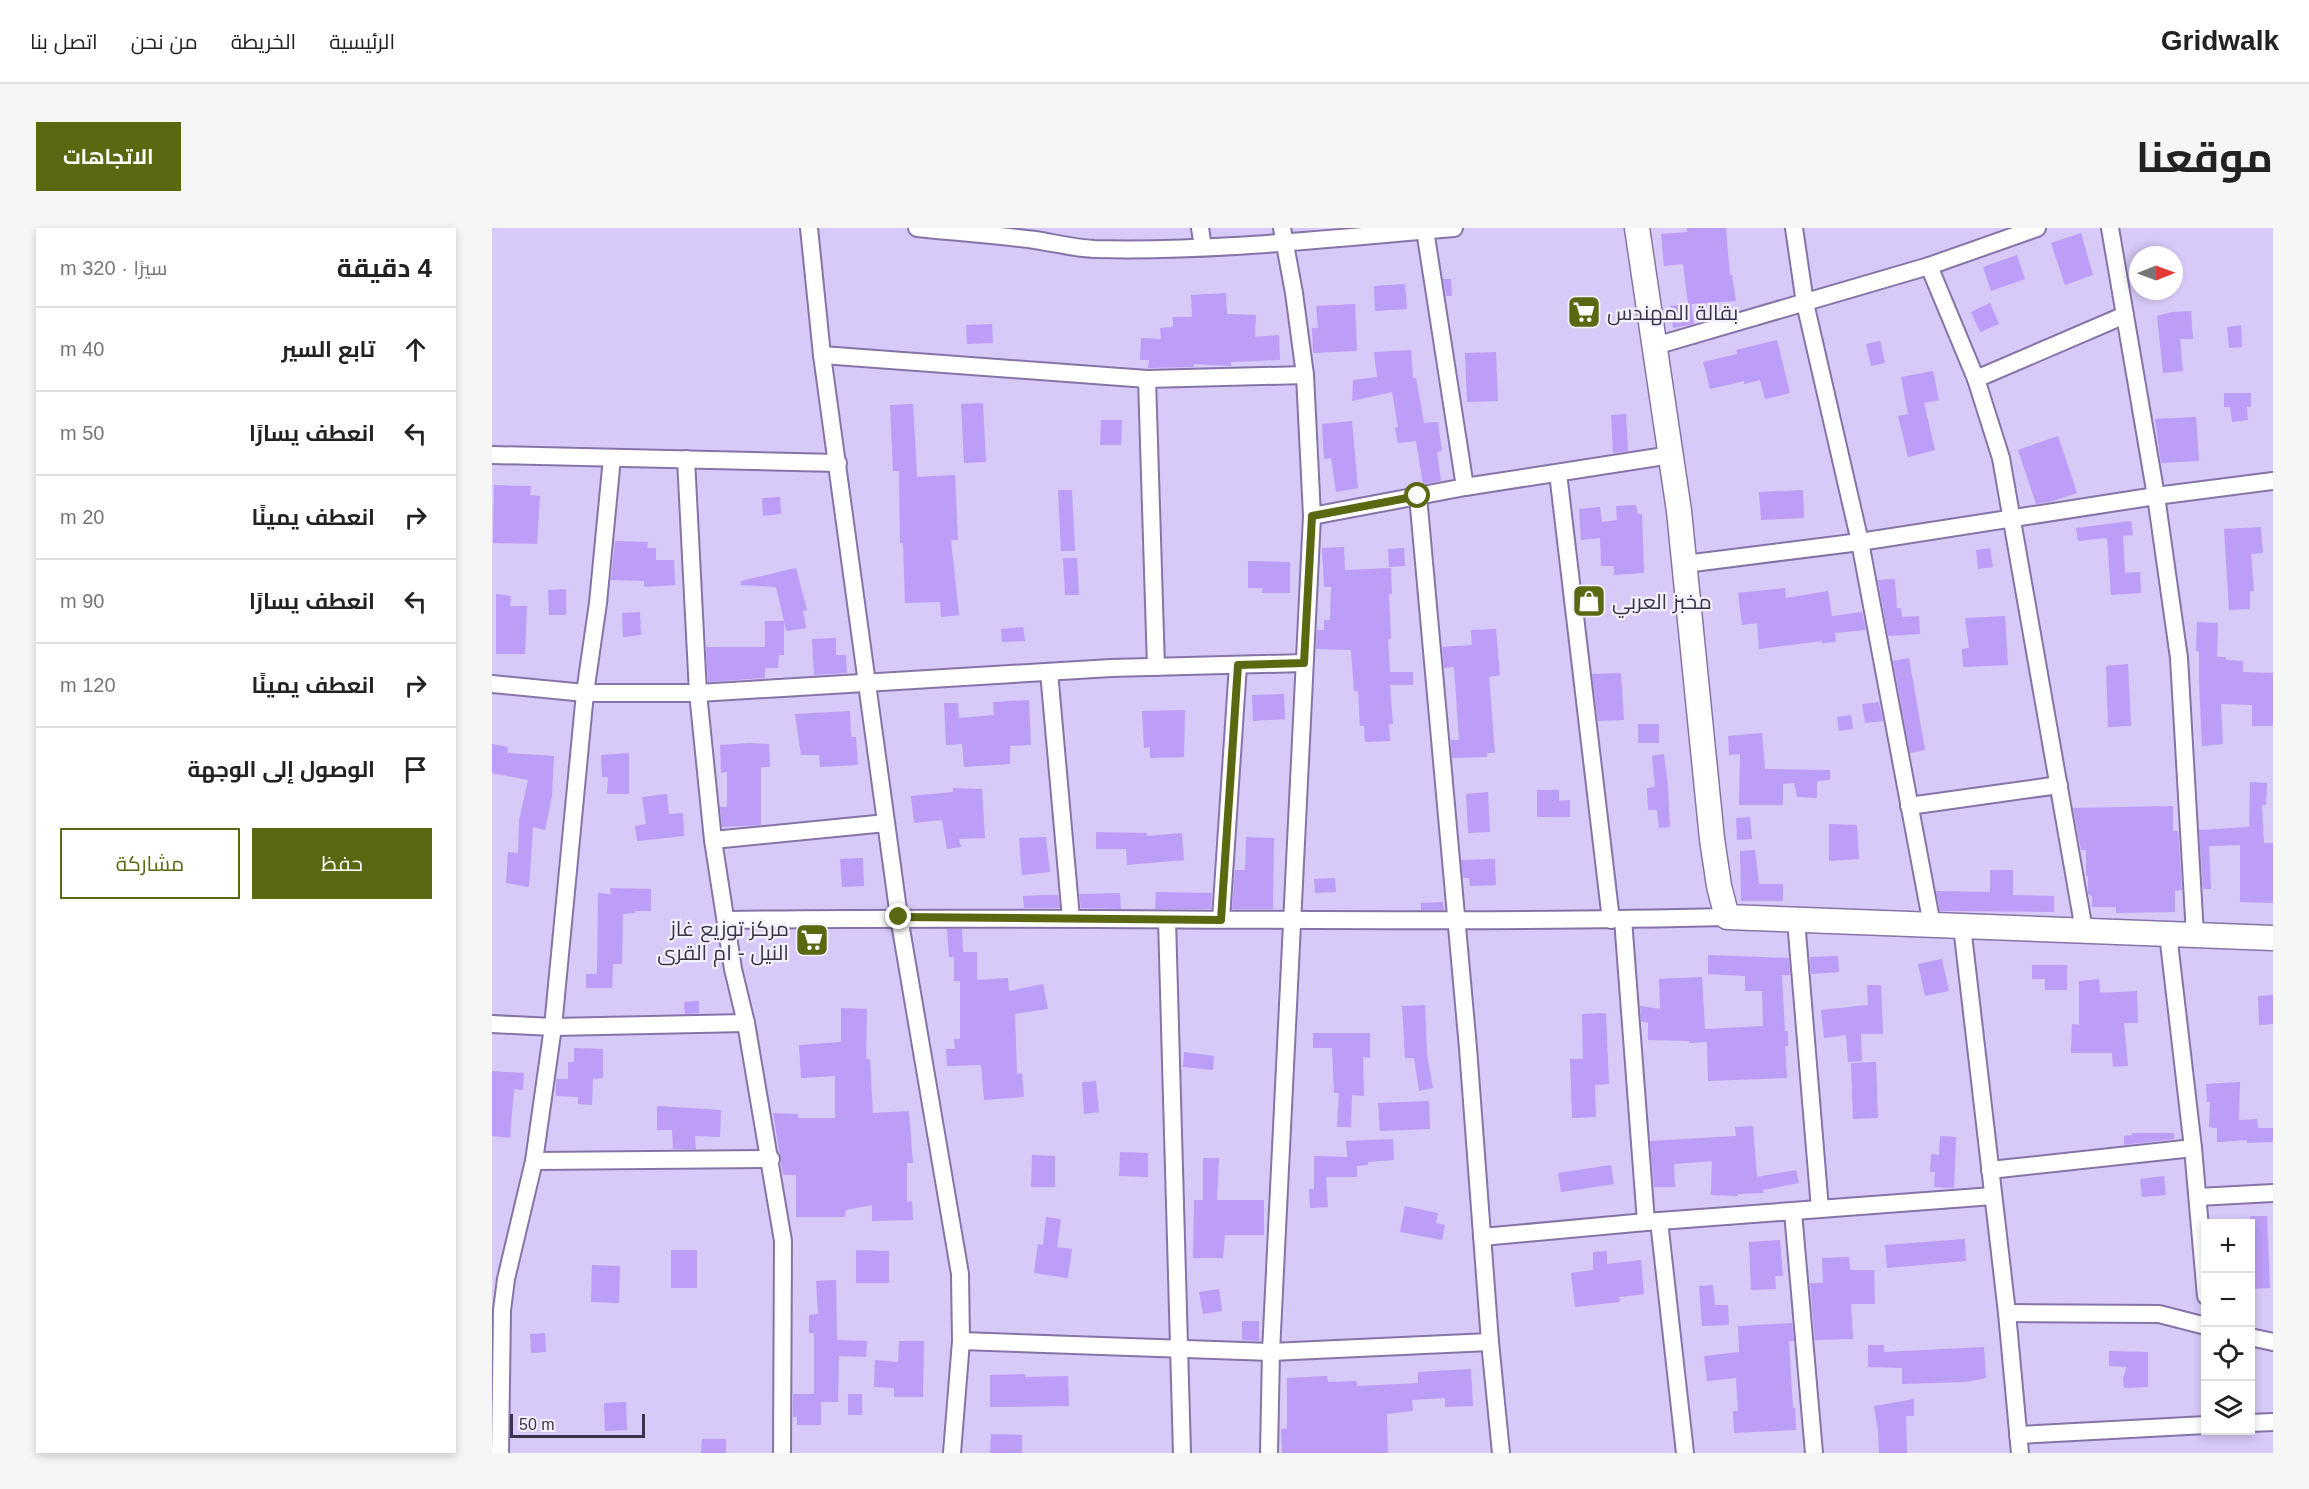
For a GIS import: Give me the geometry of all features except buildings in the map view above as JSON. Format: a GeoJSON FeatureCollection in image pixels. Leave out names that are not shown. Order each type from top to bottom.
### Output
{"type":"FeatureCollection","features":[{"type":"Feature","properties":{"kind":"street"},"geometry":{"type":"LineString","coordinates":[[809,228],[822,355],[899,917],[960,1274],[961,1341],[951,1453]]}},
{"type":"Feature","properties":{"kind":"street"},"geometry":{"type":"LineString","coordinates":[[917,228],[1033,234],[1090,249],[1203,247],[1283,235],[1454,228]]}},
{"type":"Feature","properties":{"kind":"street"},"geometry":{"type":"LineString","coordinates":[[1200,228],[1203,247]]}},
{"type":"Feature","properties":{"kind":"street"},"geometry":{"type":"LineString","coordinates":[[1637,228],[1671,455],[1685,564],[1712,839],[1726,917]]}},
{"type":"Feature","properties":{"kind":"street"},"geometry":{"type":"LineString","coordinates":[[1794,228],[1805,303],[1860,542],[1932,925]]}},
{"type":"Feature","properties":{"kind":"street"},"geometry":{"type":"LineString","coordinates":[[1655,346],[1929,266],[2037,228]]}},
{"type":"Feature","properties":{"kind":"street"},"geometry":{"type":"LineString","coordinates":[[2110,228],[2156,496],[2179,658],[2195,935]]}},
{"type":"Feature","properties":{"kind":"street"},"geometry":{"type":"LineString","coordinates":[[1425,230],[1465,487]]}},
{"type":"Feature","properties":{"kind":"street"},"geometry":{"type":"LineString","coordinates":[[1269,1453],[1271,1352],[1312,516],[1305,375],[1294,293],[1283,235]]}},
{"type":"Feature","properties":{"kind":"street"},"geometry":{"type":"LineString","coordinates":[[1929,266],[1976,379],[2001,458],[2084,930]]}},
{"type":"Feature","properties":{"kind":"street"},"geometry":{"type":"LineString","coordinates":[[1976,379],[2125,315]]}},
{"type":"Feature","properties":{"kind":"street"},"geometry":{"type":"LineString","coordinates":[[822,355],[1147,379],[1305,375]]}},
{"type":"Feature","properties":{"kind":"street"},"geometry":{"type":"LineString","coordinates":[[1147,379],[1156,667]]}},
{"type":"Feature","properties":{"kind":"street"},"geometry":{"type":"LineString","coordinates":[[492,455],[838,463]]}},
{"type":"Feature","properties":{"kind":"street"},"geometry":{"type":"LineString","coordinates":[[1312,516],[1465,487],[1671,455]]}},
{"type":"Feature","properties":{"kind":"street"},"geometry":{"type":"LineString","coordinates":[[500,1453],[502,1310],[506,1279],[534,1161],[553,1027],[585,693],[598,603],[612,458]]}},
{"type":"Feature","properties":{"kind":"street"},"geometry":{"type":"LineString","coordinates":[[686,459],[698,693],[713,840],[733,969],[746,1023],[781,1220],[784,1261],[782,1453]]}},
{"type":"Feature","properties":{"kind":"street"},"geometry":{"type":"LineString","coordinates":[[1558,473],[1617,920],[1652,1221],[1685,1453]]}},
{"type":"Feature","properties":{"kind":"street"},"geometry":{"type":"LineString","coordinates":[[1685,564],[1860,542],[2156,496],[2273,481]]}},
{"type":"Feature","properties":{"kind":"street"},"geometry":{"type":"LineString","coordinates":[[1418,496],[1457,921],[1490,1342],[1501,1453]]}},
{"type":"Feature","properties":{"kind":"street"},"geometry":{"type":"LineString","coordinates":[[492,684],[585,693],[698,693],[1049,672],[1304,663]]}},
{"type":"Feature","properties":{"kind":"street"},"geometry":{"type":"LineString","coordinates":[[1221,920],[1238,665]]}},
{"type":"Feature","properties":{"kind":"street"},"geometry":{"type":"LineString","coordinates":[[1049,672],[1071,918]]}},
{"type":"Feature","properties":{"kind":"street"},"geometry":{"type":"LineString","coordinates":[[1909,806],[2059,785]]}},
{"type":"Feature","properties":{"kind":"street"},"geometry":{"type":"LineString","coordinates":[[713,840],[886,823]]}},
{"type":"Feature","properties":{"kind":"street"},"geometry":{"type":"LineString","coordinates":[[726,920],[899,917],[1457,921],[1726,917],[2273,938]]}},
{"type":"Feature","properties":{"kind":"street"},"geometry":{"type":"LineString","coordinates":[[1167,920],[1182,1453]]}},
{"type":"Feature","properties":{"kind":"street"},"geometry":{"type":"LineString","coordinates":[[1796,920],[1820,1209]]}},
{"type":"Feature","properties":{"kind":"street"},"geometry":{"type":"LineString","coordinates":[[1962,926],[2007,1313],[2020,1453]]}},
{"type":"Feature","properties":{"kind":"street"},"geometry":{"type":"LineString","coordinates":[[2168,934],[2193,1148],[2203,1273]]}},
{"type":"Feature","properties":{"kind":"street"},"geometry":{"type":"LineString","coordinates":[[492,1024],[553,1027],[746,1023]]}},
{"type":"Feature","properties":{"kind":"street"},"geometry":{"type":"LineString","coordinates":[[1990,1170],[2193,1148]]}},
{"type":"Feature","properties":{"kind":"street"},"geometry":{"type":"LineString","coordinates":[[534,1161],[771,1159]]}},
{"type":"Feature","properties":{"kind":"street"},"geometry":{"type":"LineString","coordinates":[[2198,1197],[2273,1193]]}},
{"type":"Feature","properties":{"kind":"street"},"geometry":{"type":"LineString","coordinates":[[1482,1238],[1652,1221],[1993,1196]]}},
{"type":"Feature","properties":{"kind":"street"},"geometry":{"type":"LineString","coordinates":[[1793,1212],[1814,1453]]}},
{"type":"Feature","properties":{"kind":"street"},"geometry":{"type":"LineString","coordinates":[[2007,1313],[2159,1314],[2201,1325]]}},
{"type":"Feature","properties":{"kind":"street"},"geometry":{"type":"LineString","coordinates":[[2255,1338],[2273,1342]]}},
{"type":"Feature","properties":{"kind":"street"},"geometry":{"type":"LineString","coordinates":[[961,1341],[1271,1352],[1490,1342]]}},
{"type":"Feature","properties":{"kind":"street"},"geometry":{"type":"LineString","coordinates":[[2255,1423],[2273,1422]]}},
{"type":"Feature","properties":{"kind":"street"},"geometry":{"type":"LineString","coordinates":[[2018,1435],[2201,1425]]}},
{"type":"Feature","properties":{"kind":"place","name":"بقالة المهندس"},"geometry":{"type":"Point","coordinates":[1584,312]}},
{"type":"Feature","properties":{"kind":"place","name":"مخبز العربي"},"geometry":{"type":"Point","coordinates":[1589,601]}},
{"type":"Feature","properties":{"kind":"place","name":"مركز توزيع غاز النيل - ام القرى"},"geometry":{"type":"Point","coordinates":[812,940]}},
{"type":"Feature","properties":{"kind":"route"},"geometry":{"type":"LineString","coordinates":[[899,917],[1221,920],[1238,665],[1304,663],[1312,516],[1418,496]]}}]}
